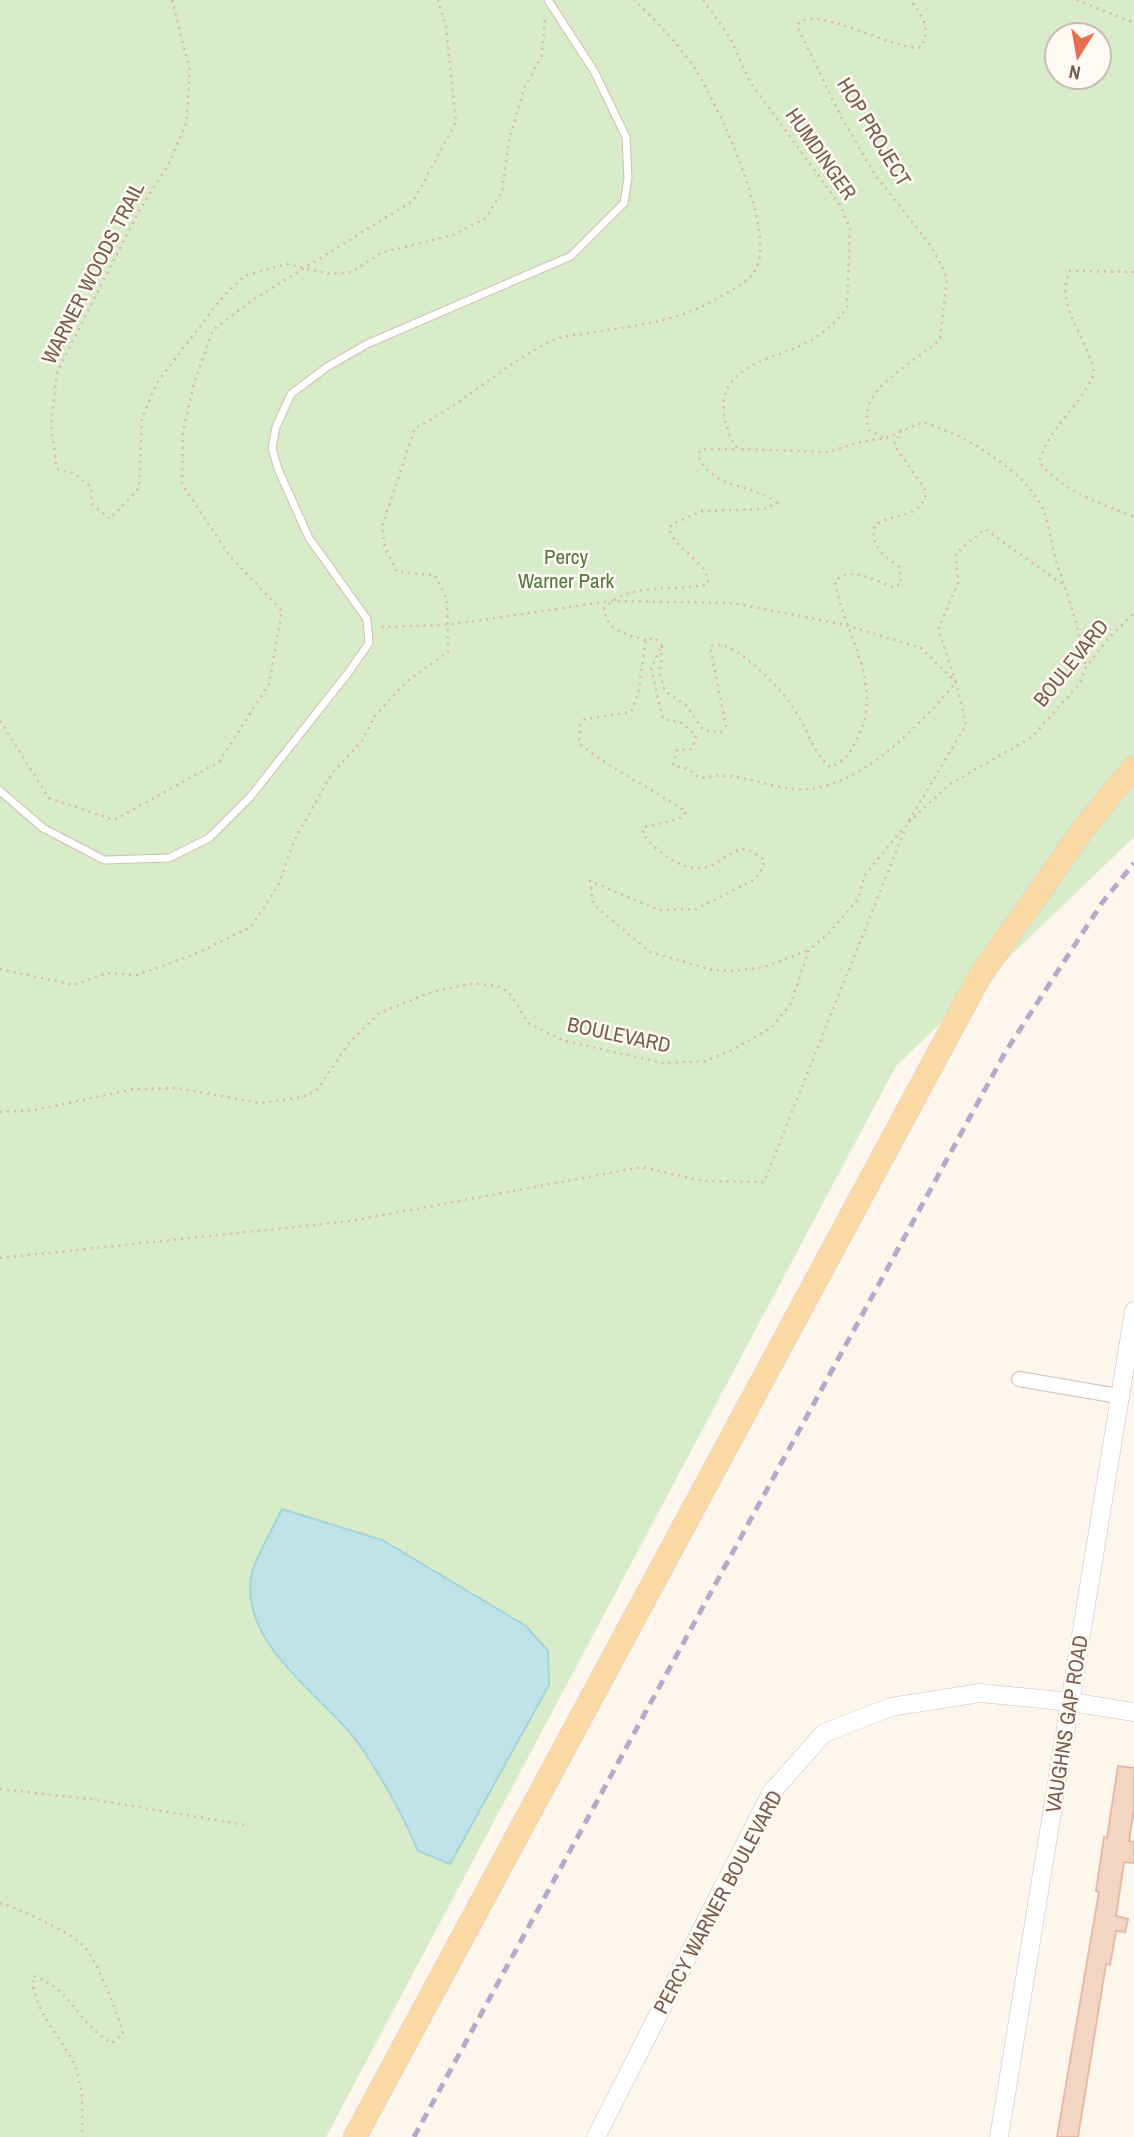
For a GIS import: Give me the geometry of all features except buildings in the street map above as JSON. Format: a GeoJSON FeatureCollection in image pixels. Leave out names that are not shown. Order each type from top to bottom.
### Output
{"type":"FeatureCollection","features":[{"type":"Feature","properties":{"kind":"main road"},"geometry":{"type":"LineString","coordinates":[[355,2137],[980,976],[1087,824],[1134,767]]}},
{"type":"Feature","properties":{"kind":"street","name":"VAUGHNS GAP ROAD"},"geometry":{"type":"LineString","coordinates":[[999,2137],[1134,1311]]}},
{"type":"Feature","properties":{"kind":"street"},"geometry":{"type":"LineString","coordinates":[[1019,1379],[1118,1396]]}},
{"type":"Feature","properties":{"kind":"street","name":"PERCY WARNER BOULEVARD"},"geometry":{"type":"LineString","coordinates":[[596,2137],[771,1793],[824,1733],[891,1707],[979,1693],[1071,1702],[1134,1712]]}},
{"type":"Feature","properties":{"kind":"lane"},"geometry":{"type":"LineString","coordinates":[[0,791],[43,828],[104,860],[169,858],[209,838],[251,796],[369,643],[368,627],[362,610],[309,538],[300,518],[272,448],[276,427],[291,394],[327,367],[367,344],[571,256],[624,203],[628,178],[626,137],[594,71],[548,0]]}},
{"type":"Feature","properties":{"kind":"path","name":"WARNER WOODS TRAIL"},"geometry":{"type":"LineString","coordinates":[[172,0],[190,71],[186,124],[167,167],[140,209],[57,372],[51,425],[57,469],[75,474],[90,487],[92,504],[110,519],[139,488],[142,418],[156,384],[206,318],[244,276],[275,265],[287,264],[330,274],[352,272],[381,253],[453,235],[486,218],[502,192],[509,140],[524,89],[542,55],[545,14]]}},
{"type":"Feature","properties":{"kind":"path"},"geometry":{"type":"LineString","coordinates":[[0,722],[49,798],[114,820],[219,762],[269,684],[282,611],[229,555],[182,484],[183,432],[194,383],[213,330],[251,301],[414,200],[456,122],[446,26],[438,0]]}},
{"type":"Feature","properties":{"kind":"path"},"geometry":{"type":"LineString","coordinates":[[0,969],[74,985],[106,973],[137,975],[193,956],[251,927],[278,886],[294,841],[332,773],[362,741],[375,716],[406,682],[448,652],[447,599],[435,575],[397,572],[385,548],[382,527],[415,428],[443,414],[492,378],[555,339],[653,324],[711,302],[754,274],[763,244],[752,197],[734,147],[696,71],[654,19],[634,0]]}},
{"type":"Feature","properties":{"kind":"path","name":"HUMDINGER"},"geometry":{"type":"LineString","coordinates":[[703,0],[730,38],[750,82],[829,188],[850,228],[847,307],[824,332],[801,345],[763,359],[731,382],[723,404],[727,432],[738,449]]}},
{"type":"Feature","properties":{"kind":"path"},"geometry":{"type":"LineString","coordinates":[[882,33],[902,46],[912,49],[921,47],[927,30],[924,18],[911,0]]}},
{"type":"Feature","properties":{"kind":"path"},"geometry":{"type":"LineString","coordinates":[[1077,0],[1134,23]]}},
{"type":"Feature","properties":{"kind":"path","name":"HOP PROJECT"},"geometry":{"type":"LineString","coordinates":[[807,12],[799,19],[797,26],[840,115],[876,176],[929,243],[947,279],[940,339],[872,396],[867,422],[869,430],[886,438]]}},
{"type":"Feature","properties":{"kind":"path"},"geometry":{"type":"LineString","coordinates":[[1134,272],[1082,269],[1070,271],[1064,283],[1069,306],[1094,373],[1088,390],[1067,410],[1043,450],[1039,462],[1051,476],[1098,505],[1134,517]]}},
{"type":"Feature","properties":{"kind":"path"},"geometry":{"type":"LineString","coordinates":[[902,429],[894,445],[926,491],[925,500],[914,513],[883,520],[875,526],[872,534],[877,549],[899,567],[901,584],[893,587],[852,573],[843,574],[835,581],[839,609],[863,664],[867,692],[866,722],[847,760],[830,767],[821,759],[797,713],[770,677],[739,652],[719,643],[710,646],[726,726],[721,732],[703,730],[686,705],[665,691],[660,674],[662,646],[655,638],[646,640],[613,629],[605,620],[604,608],[617,596],[650,587],[690,589],[708,584],[708,578],[701,567],[673,542],[669,529],[672,524],[703,511],[764,509],[777,503],[722,480],[702,466],[698,454],[702,449],[816,454],[886,438],[902,429],[923,422],[954,432],[1010,469],[1042,507],[1080,630],[1086,667]]}},
{"type":"Feature","properties":{"kind":"path"},"geometry":{"type":"LineString","coordinates":[[0,1258],[351,1221],[642,1167],[703,1181],[764,1182],[906,824],[966,725],[956,682],[938,629],[958,583],[956,553],[985,529],[1064,585]]}},
{"type":"Feature","properties":{"kind":"path"},"geometry":{"type":"LineString","coordinates":[[368,627],[447,625],[611,601],[733,603],[846,625],[921,648],[956,682]]}},
{"type":"Feature","properties":{"kind":"path","name":"BOULEVARD"},"geometry":{"type":"LineString","coordinates":[[0,1112],[35,1110],[134,1089],[177,1088],[260,1103],[302,1097],[316,1091],[349,1043],[379,1013],[432,992],[474,983],[501,988],[512,996],[528,1023],[565,1041],[663,1063],[706,1061],[732,1050],[771,1028],[790,1005],[809,950],[829,933],[858,899],[865,875],[906,824],[950,784],[1031,737],[1080,683],[1086,667],[1134,613]]}},
{"type":"Feature","properties":{"kind":"path"},"geometry":{"type":"LineString","coordinates":[[646,640],[638,694],[631,712],[585,719],[580,726],[579,743],[608,767],[637,784],[654,789],[686,812],[680,819],[644,827],[643,834],[654,849],[679,863],[707,867],[740,849],[748,849],[764,859],[763,868],[754,880],[696,909],[659,910],[590,881],[593,904],[650,952],[713,970],[735,971],[764,967],[809,950]]}},
{"type":"Feature","properties":{"kind":"path"},"geometry":{"type":"LineString","coordinates":[[662,646],[651,668],[663,719],[682,723],[696,736],[692,749],[677,750],[673,765],[688,769],[700,778],[722,773],[796,789],[832,786],[901,742],[956,682]]}},
{"type":"Feature","properties":{"kind":"path"},"geometry":{"type":"LineString","coordinates":[[0,1789],[90,1799],[246,1825]]}},
{"type":"Feature","properties":{"kind":"path"},"geometry":{"type":"LineString","coordinates":[[0,1903],[60,1930],[83,1945],[93,1956],[121,2020],[123,2034],[112,2043],[98,2036],[60,1989],[47,1980],[33,1976],[32,1990],[37,2003],[78,2074],[82,2137]]}},
{"type":"Feature","properties":{"kind":"green space","name":"Percy Warner Park"},"geometry":{"type":"Polygon","coordinates":[[[0,0],[1134,0],[1134,837],[896,1066],[326,2137],[0,2137],[0,0]]]}},
{"type":"Feature","properties":{"kind":"water"},"geometry":{"type":"Polygon","coordinates":[[[282,1509],[382,1540],[526,1626],[548,1651],[549,1685],[450,1864],[418,1851],[391,1796],[358,1743],[271,1648],[259,1626],[251,1602],[251,1577],[260,1552],[282,1509]]]}},
{"type":"Feature","properties":{"kind":"railway"},"geometry":{"type":"LineString","coordinates":[[414,2137],[1006,1051],[1102,903],[1134,863]]}}]}
